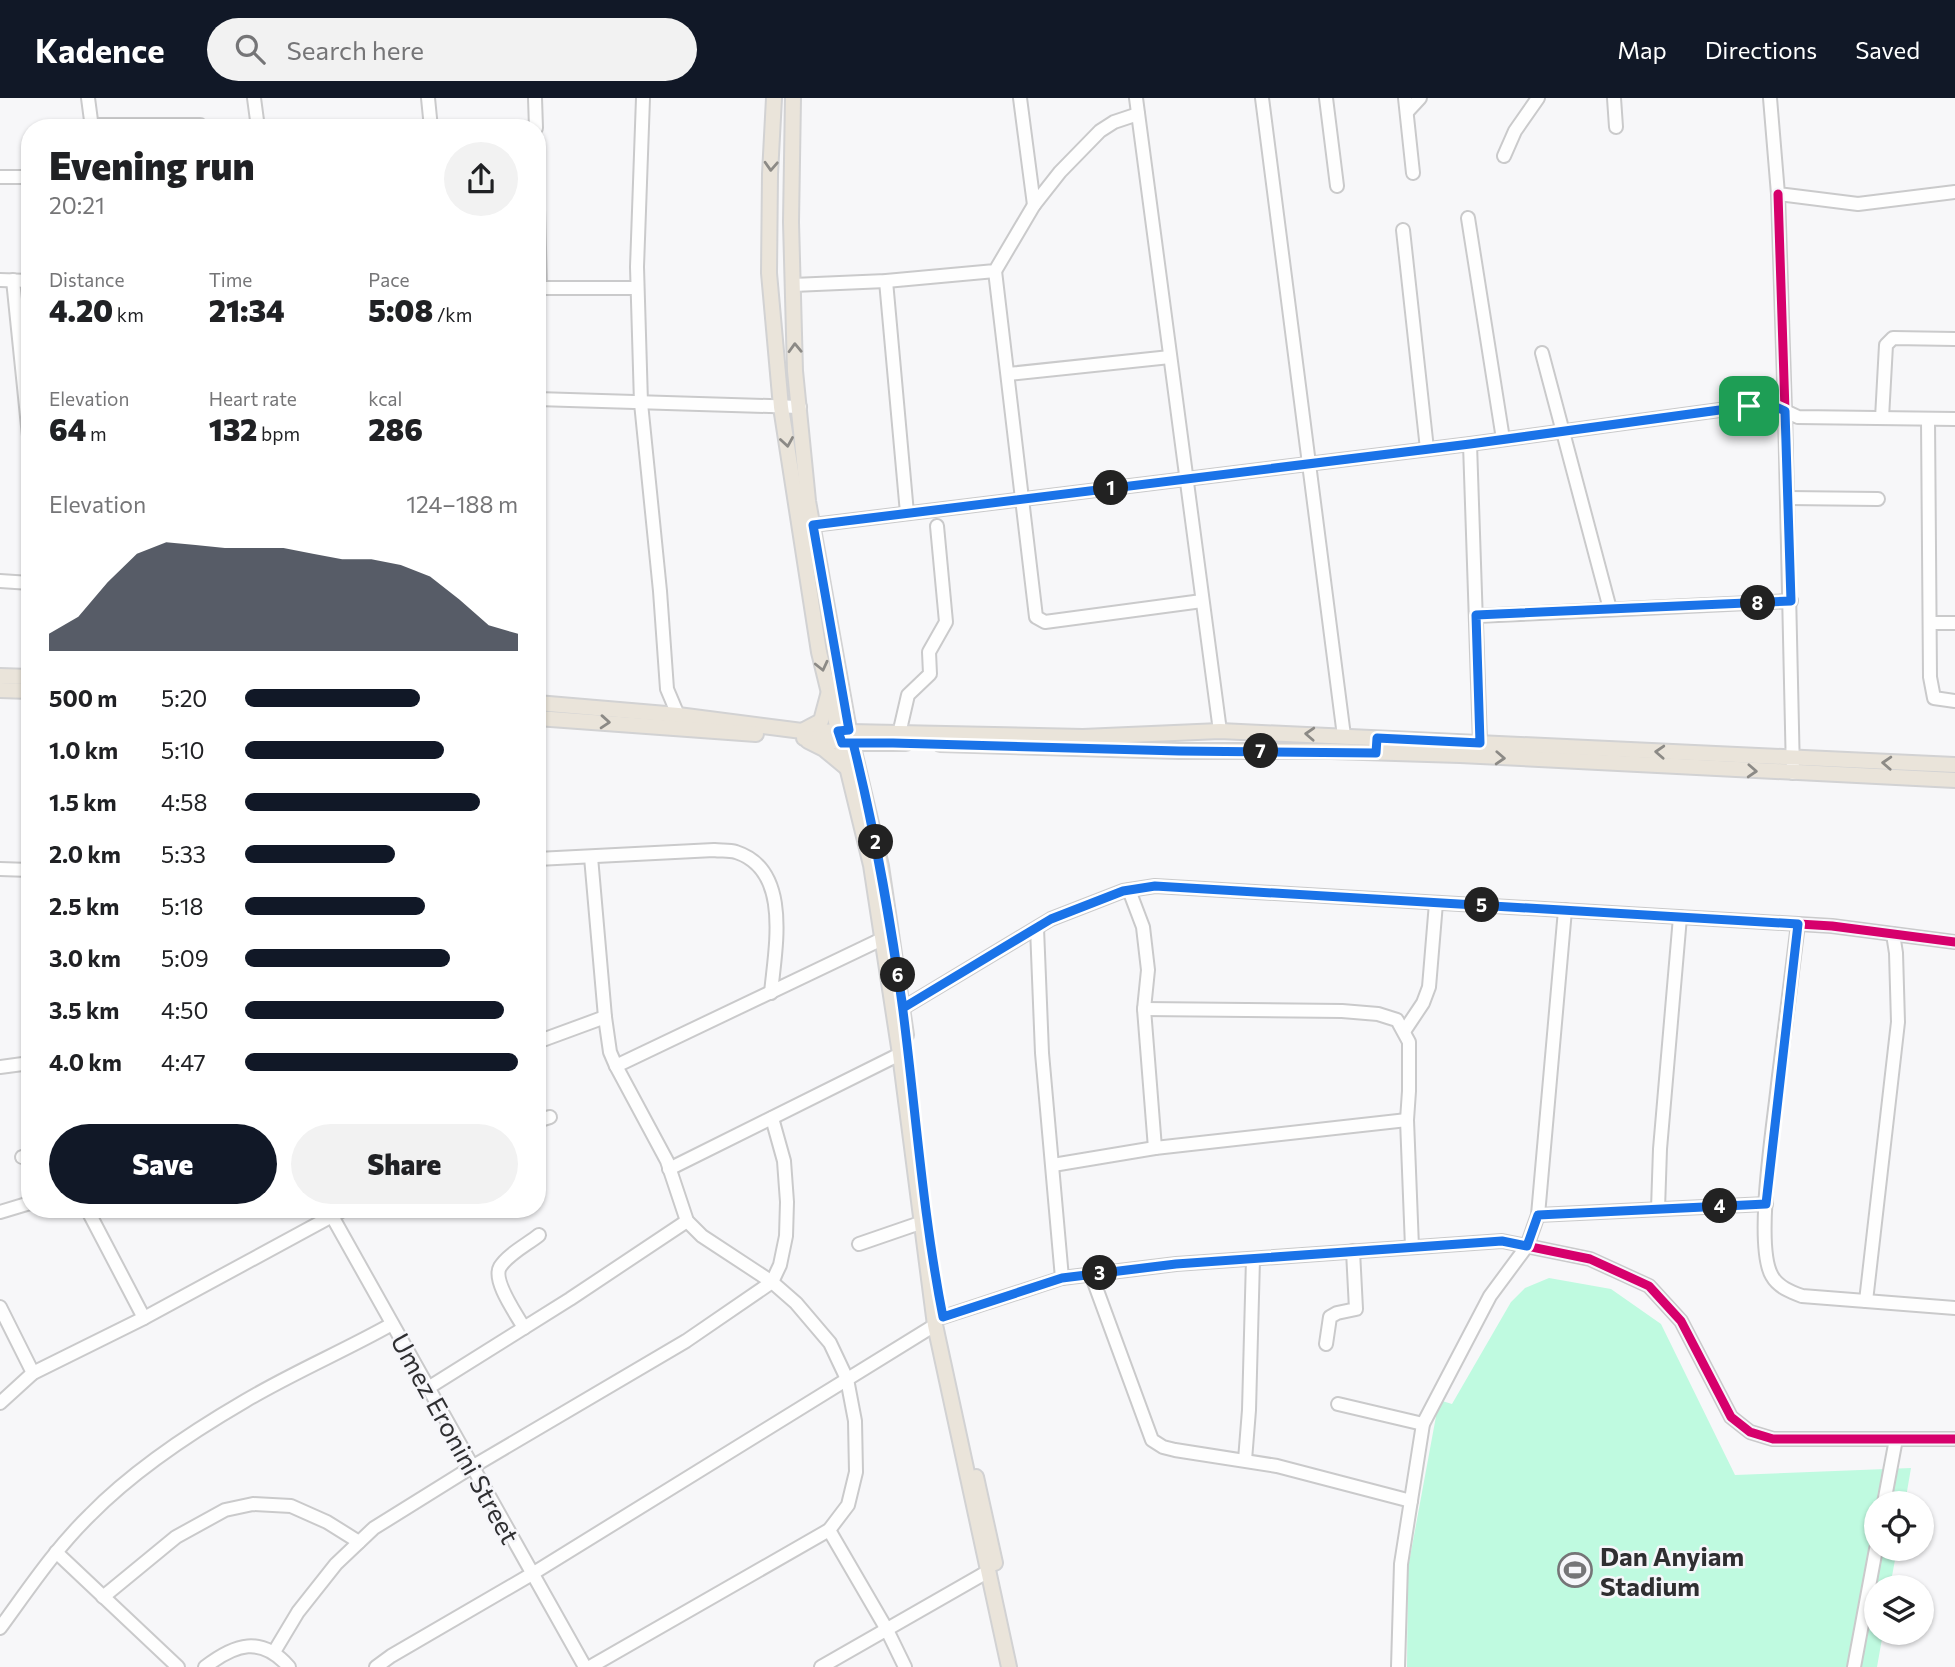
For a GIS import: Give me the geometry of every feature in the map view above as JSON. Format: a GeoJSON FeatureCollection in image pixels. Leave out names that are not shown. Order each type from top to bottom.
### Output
{"type":"FeatureCollection","features":[{"type":"Feature","properties":{"kind":"main road"},"geometry":{"type":"LineString","coordinates":[[774,98],[769,273],[781,407],[819,652],[829,693],[846,737],[881,866],[903,1008],[939,1321],[1018,1667]]}},
{"type":"Feature","properties":{"kind":"main road"},"geometry":{"type":"LineString","coordinates":[[793,98],[791,222],[795,371],[808,501],[846,737],[847,768],[871,865],[900,1054],[920,1223],[987,1572],[1009,1667]]}},
{"type":"Feature","properties":{"kind":"main road"},"geometry":{"type":"LineString","coordinates":[[0,676],[21,677]]}},
{"type":"Feature","properties":{"kind":"main road"},"geometry":{"type":"LineString","coordinates":[[0,690],[21,691]]}},
{"type":"Feature","properties":{"kind":"main road"},"geometry":{"type":"LineString","coordinates":[[801,734],[821,721],[829,693]]}},
{"type":"Feature","properties":{"kind":"main road"},"geometry":{"type":"LineString","coordinates":[[546,704],[678,715],[801,734],[847,768]]}},
{"type":"Feature","properties":{"kind":"main road"},"geometry":{"type":"LineString","coordinates":[[546,719],[846,737],[893,743],[1167,751],[1480,743],[1955,780]]}},
{"type":"Feature","properties":{"kind":"main road"},"geometry":{"type":"LineString","coordinates":[[846,737],[899,734],[1083,737],[1220,731],[1344,736],[1376,745],[1793,766],[1955,765]]}},
{"type":"Feature","properties":{"kind":"street"},"geometry":{"type":"LineString","coordinates":[[88,98],[91,119]]}},
{"type":"Feature","properties":{"kind":"street"},"geometry":{"type":"LineString","coordinates":[[254,98],[257,119]]}},
{"type":"Feature","properties":{"kind":"street"},"geometry":{"type":"LineString","coordinates":[[428,98],[430,119]]}},
{"type":"Feature","properties":{"kind":"street"},"geometry":{"type":"LineString","coordinates":[[536,98],[536,119]]}},
{"type":"Feature","properties":{"kind":"street"},"geometry":{"type":"LineString","coordinates":[[643,98],[638,288],[641,403],[667,689],[678,715]]}},
{"type":"Feature","properties":{"kind":"street"},"geometry":{"type":"LineString","coordinates":[[1020,98],[1034,205]]}},
{"type":"Feature","properties":{"kind":"street"},"geometry":{"type":"LineString","coordinates":[[1136,98],[1220,731]]}},
{"type":"Feature","properties":{"kind":"street"},"geometry":{"type":"LineString","coordinates":[[1262,98],[1344,736]]}},
{"type":"Feature","properties":{"kind":"street"},"geometry":{"type":"LineString","coordinates":[[1326,98],[1337,186]]}},
{"type":"Feature","properties":{"kind":"street"},"geometry":{"type":"LineString","coordinates":[[1405,98],[1413,173]]}},
{"type":"Feature","properties":{"kind":"street"},"geometry":{"type":"LineString","coordinates":[[1407,112],[1420,98]]}},
{"type":"Feature","properties":{"kind":"street"},"geometry":{"type":"LineString","coordinates":[[1504,156],[1515,131],[1538,98]]}},
{"type":"Feature","properties":{"kind":"street"},"geometry":{"type":"LineString","coordinates":[[1614,98],[1616,127]]}},
{"type":"Feature","properties":{"kind":"street"},"geometry":{"type":"LineString","coordinates":[[1770,98],[1779,194],[1793,766]]}},
{"type":"Feature","properties":{"kind":"street"},"geometry":{"type":"LineString","coordinates":[[1138,114],[1114,122],[1100,131],[1060,172],[1034,205],[995,271],[1036,617],[1041,622],[1202,601]]}},
{"type":"Feature","properties":{"kind":"street"},"geometry":{"type":"LineString","coordinates":[[0,177],[21,177]]}},
{"type":"Feature","properties":{"kind":"street"},"geometry":{"type":"LineString","coordinates":[[1779,194],[1858,204],[1955,192]]}},
{"type":"Feature","properties":{"kind":"street"},"geometry":{"type":"LineString","coordinates":[[1468,218],[1503,439]]}},
{"type":"Feature","properties":{"kind":"street"},"geometry":{"type":"LineString","coordinates":[[1403,230],[1426,449]]}},
{"type":"Feature","properties":{"kind":"street"},"geometry":{"type":"LineString","coordinates":[[793,285],[886,281],[995,271]]}},
{"type":"Feature","properties":{"kind":"street"},"geometry":{"type":"LineString","coordinates":[[6,280],[21,351]]}},
{"type":"Feature","properties":{"kind":"street"},"geometry":{"type":"LineString","coordinates":[[886,281],[907,513]]}},
{"type":"Feature","properties":{"kind":"street"},"geometry":{"type":"LineString","coordinates":[[546,288],[638,288]]}},
{"type":"Feature","properties":{"kind":"street"},"geometry":{"type":"LineString","coordinates":[[1882,418],[1888,341],[1893,338],[1955,339]]}},
{"type":"Feature","properties":{"kind":"street"},"geometry":{"type":"LineString","coordinates":[[1542,353],[1610,610]]}},
{"type":"Feature","properties":{"kind":"street"},"geometry":{"type":"LineString","coordinates":[[1008,374],[1170,357]]}},
{"type":"Feature","properties":{"kind":"street"},"geometry":{"type":"LineString","coordinates":[[546,399],[800,407]]}},
{"type":"Feature","properties":{"kind":"street"},"geometry":{"type":"LineString","coordinates":[[813,525],[1470,444],[1749,406],[1776,407],[1798,417],[1955,419]]}},
{"type":"Feature","properties":{"kind":"street"},"geometry":{"type":"LineString","coordinates":[[1928,420],[1932,691],[1934,698],[1940,701],[1955,701]]}},
{"type":"Feature","properties":{"kind":"street"},"geometry":{"type":"LineString","coordinates":[[1470,444],[1480,743]]}},
{"type":"Feature","properties":{"kind":"street"},"geometry":{"type":"LineString","coordinates":[[1788,498],[1878,499]]}},
{"type":"Feature","properties":{"kind":"street"},"geometry":{"type":"LineString","coordinates":[[899,734],[908,695],[930,674],[929,652],[946,622],[937,526]]}},
{"type":"Feature","properties":{"kind":"street"},"geometry":{"type":"LineString","coordinates":[[0,581],[21,582]]}},
{"type":"Feature","properties":{"kind":"street"},"geometry":{"type":"LineString","coordinates":[[1476,615],[1791,601]]}},
{"type":"Feature","properties":{"kind":"street"},"geometry":{"type":"LineString","coordinates":[[1930,623],[1955,623]]}},
{"type":"Feature","properties":{"kind":"street"},"geometry":{"type":"LineString","coordinates":[[546,858],[714,850],[735,852],[751,860],[769,880],[776,900],[771,993]]}},
{"type":"Feature","properties":{"kind":"street"},"geometry":{"type":"LineString","coordinates":[[587,1667],[829,1530],[848,1505],[856,1472],[855,1421],[847,1379],[830,1343],[796,1303],[772,1282],[702,1236],[687,1221],[669,1169],[650,1127],[616,1066],[610,1052],[605,1017],[591,856]]}},
{"type":"Feature","properties":{"kind":"street"},"geometry":{"type":"LineString","coordinates":[[0,869],[21,870]]}},
{"type":"Feature","properties":{"kind":"street"},"geometry":{"type":"LineString","coordinates":[[903,1008],[1051,919],[1129,890],[1155,886],[1798,924],[1955,942]]}},
{"type":"Feature","properties":{"kind":"street"},"geometry":{"type":"LineString","coordinates":[[1129,890],[1143,927],[1148,970],[1144,1009],[1156,1148]]}},
{"type":"Feature","properties":{"kind":"street"},"geometry":{"type":"LineString","coordinates":[[1405,1030],[1423,1003],[1429,987],[1436,903]]}},
{"type":"Feature","properties":{"kind":"street"},"geometry":{"type":"LineString","coordinates":[[1398,1667],[1401,1564],[1423,1424],[1490,1296],[1527,1246],[1538,1215],[1565,910]]}},
{"type":"Feature","properties":{"kind":"street"},"geometry":{"type":"LineString","coordinates":[[1658,1209],[1660,1149],[1680,917]]}},
{"type":"Feature","properties":{"kind":"street"},"geometry":{"type":"LineString","coordinates":[[1798,924],[1766,1204],[1765,1256],[1772,1277],[1786,1290],[1802,1296],[1955,1308]]}},
{"type":"Feature","properties":{"kind":"street"},"geometry":{"type":"LineString","coordinates":[[1037,928],[1042,1053],[1062,1278]]}},
{"type":"Feature","properties":{"kind":"street"},"geometry":{"type":"LineString","coordinates":[[1866,1301],[1898,1022],[1893,934]]}},
{"type":"Feature","properties":{"kind":"street"},"geometry":{"type":"LineString","coordinates":[[616,1066],[882,939]]}},
{"type":"Feature","properties":{"kind":"street"},"geometry":{"type":"LineString","coordinates":[[1144,1009],[1366,1013],[1397,1020],[1405,1030],[1409,1042],[1406,1120],[1412,1247]]}},
{"type":"Feature","properties":{"kind":"street"},"geometry":{"type":"LineString","coordinates":[[546,1039],[605,1017]]}},
{"type":"Feature","properties":{"kind":"street"},"geometry":{"type":"LineString","coordinates":[[669,1169],[900,1054]]}},
{"type":"Feature","properties":{"kind":"street"},"geometry":{"type":"LineString","coordinates":[[0,1067],[21,1064]]}},
{"type":"Feature","properties":{"kind":"street"},"geometry":{"type":"LineString","coordinates":[[274,1652],[298,1612],[336,1564],[374,1528],[686,1341],[772,1282],[780,1265],[786,1236],[787,1202],[784,1161],[772,1118]]}},
{"type":"Feature","properties":{"kind":"street"},"geometry":{"type":"LineString","coordinates":[[1053,1165],[1156,1148],[1406,1120]]}},
{"type":"Feature","properties":{"kind":"street"},"geometry":{"type":"LineString","coordinates":[[1538,1215],[1766,1204]]}},
{"type":"Feature","properties":{"kind":"street"},"geometry":{"type":"LineString","coordinates":[[0,1212],[21,1206]]}},
{"type":"Feature","properties":{"kind":"street"},"geometry":{"type":"LineString","coordinates":[[92,1218],[144,1318]]}},
{"type":"Feature","properties":{"kind":"street"},"geometry":{"type":"LineString","coordinates":[[0,1403],[33,1373],[144,1318],[321,1218]]}},
{"type":"Feature","properties":{"kind":"street","name":"Umez Eronini Street"},"geometry":{"type":"LineString","coordinates":[[333,1218],[587,1667]]}},
{"type":"Feature","properties":{"kind":"street"},"geometry":{"type":"LineString","coordinates":[[428,1388],[687,1221]]}},
{"type":"Feature","properties":{"kind":"street"},"geometry":{"type":"LineString","coordinates":[[859,1244],[920,1223]]}},
{"type":"Feature","properties":{"kind":"street"},"geometry":{"type":"LineString","coordinates":[[524,1328],[501,1287],[498,1276],[500,1267],[539,1235]]}},
{"type":"Feature","properties":{"kind":"street"},"geometry":{"type":"LineString","coordinates":[[376,1667],[532,1574],[939,1321],[1062,1278],[1176,1264],[1502,1241],[1590,1259],[1648,1286],[1681,1321],[1731,1417],[1749,1432],[1773,1439],[1955,1439]]}},
{"type":"Feature","properties":{"kind":"street"},"geometry":{"type":"LineString","coordinates":[[1326,1344],[1330,1317],[1356,1309],[1357,1306],[1353,1251]]}},
{"type":"Feature","properties":{"kind":"street"},"geometry":{"type":"LineString","coordinates":[[1245,1460],[1250,1398],[1253,1259]]}},
{"type":"Feature","properties":{"kind":"street"},"geometry":{"type":"LineString","coordinates":[[1091,1274],[1152,1440],[1175,1450],[1277,1466],[1411,1501]]}},
{"type":"Feature","properties":{"kind":"street"},"geometry":{"type":"LineString","coordinates":[[0,1307],[33,1373]]}},
{"type":"Feature","properties":{"kind":"street"},"geometry":{"type":"LineString","coordinates":[[0,1629],[56,1552],[90,1514],[128,1482],[187,1437],[247,1399],[343,1352],[392,1324]]}},
{"type":"Feature","properties":{"kind":"street"},"geometry":{"type":"LineString","coordinates":[[1338,1404],[1423,1424]]}},
{"type":"Feature","properties":{"kind":"street"},"geometry":{"type":"LineString","coordinates":[[1886,1491],[1896,1439]]}},
{"type":"Feature","properties":{"kind":"street"},"geometry":{"type":"LineString","coordinates":[[103,1597],[176,1536],[225,1510],[253,1504],[291,1506],[327,1522],[359,1542]]}},
{"type":"Feature","properties":{"kind":"street"},"geometry":{"type":"LineString","coordinates":[[829,1530],[886,1628],[905,1667]]}},
{"type":"Feature","properties":{"kind":"street"},"geometry":{"type":"LineString","coordinates":[[56,1552],[178,1667]]}},
{"type":"Feature","properties":{"kind":"street"},"geometry":{"type":"LineString","coordinates":[[1854,1667],[1874,1561]]}},
{"type":"Feature","properties":{"kind":"street"},"geometry":{"type":"LineString","coordinates":[[821,1667],[987,1572]]}},
{"type":"Feature","properties":{"kind":"street"},"geometry":{"type":"LineString","coordinates":[[205,1667],[237,1647],[257,1646],[274,1652],[289,1667]]}},
{"type":"Feature","properties":{"kind":"green space"},"geometry":{"type":"Polygon","coordinates":[[[1549,1278],[1611,1289],[1661,1324],[1735,1475],[1911,1468],[1907,1491],[1864,1491],[1864,1561],[1895,1561],[1892,1575],[1864,1575],[1864,1645],[1881,1645],[1877,1667],[1407,1667],[1408,1568],[1439,1400],[1452,1404],[1511,1302],[1525,1288],[1549,1278]]]}},
{"type":"Feature","properties":{"kind":"cycle path"},"geometry":{"type":"LineString","coordinates":[[813,525],[1470,444],[1749,406],[1765,406],[1785,411],[1778,194]]}},
{"type":"Feature","properties":{"kind":"cycle path"},"geometry":{"type":"LineString","coordinates":[[903,1008],[1051,919],[1123,891],[1155,886],[1832,926],[1955,942]]}},
{"type":"Feature","properties":{"kind":"cycle path"},"geometry":{"type":"LineString","coordinates":[[943,1317],[1062,1278],[1176,1264],[1502,1241],[1590,1259],[1649,1286],[1681,1321],[1731,1417],[1750,1432],[1773,1439],[1955,1439]]}},
{"type":"Feature","properties":{"kind":"place","name":"Dan Anyiam Stadium"},"geometry":{"type":"Point","coordinates":[1575,1570]}},
{"type":"Feature","properties":{"kind":"route"},"geometry":{"type":"LineString","coordinates":[[1749,406],[1470,444],[813,525],[849,730],[838,731],[842,743],[853,743],[881,866],[892,937],[903,1008],[928,1220],[943,1317],[1062,1278],[1176,1264],[1502,1241],[1527,1246],[1538,1215],[1766,1204],[1798,924],[1155,886],[1123,891],[1051,919],[903,1008],[892,937],[881,866],[862,778],[853,743],[1376,753],[1377,738],[1480,743],[1476,615],[1791,601],[1785,411],[1776,407],[1749,406]]}}]}
